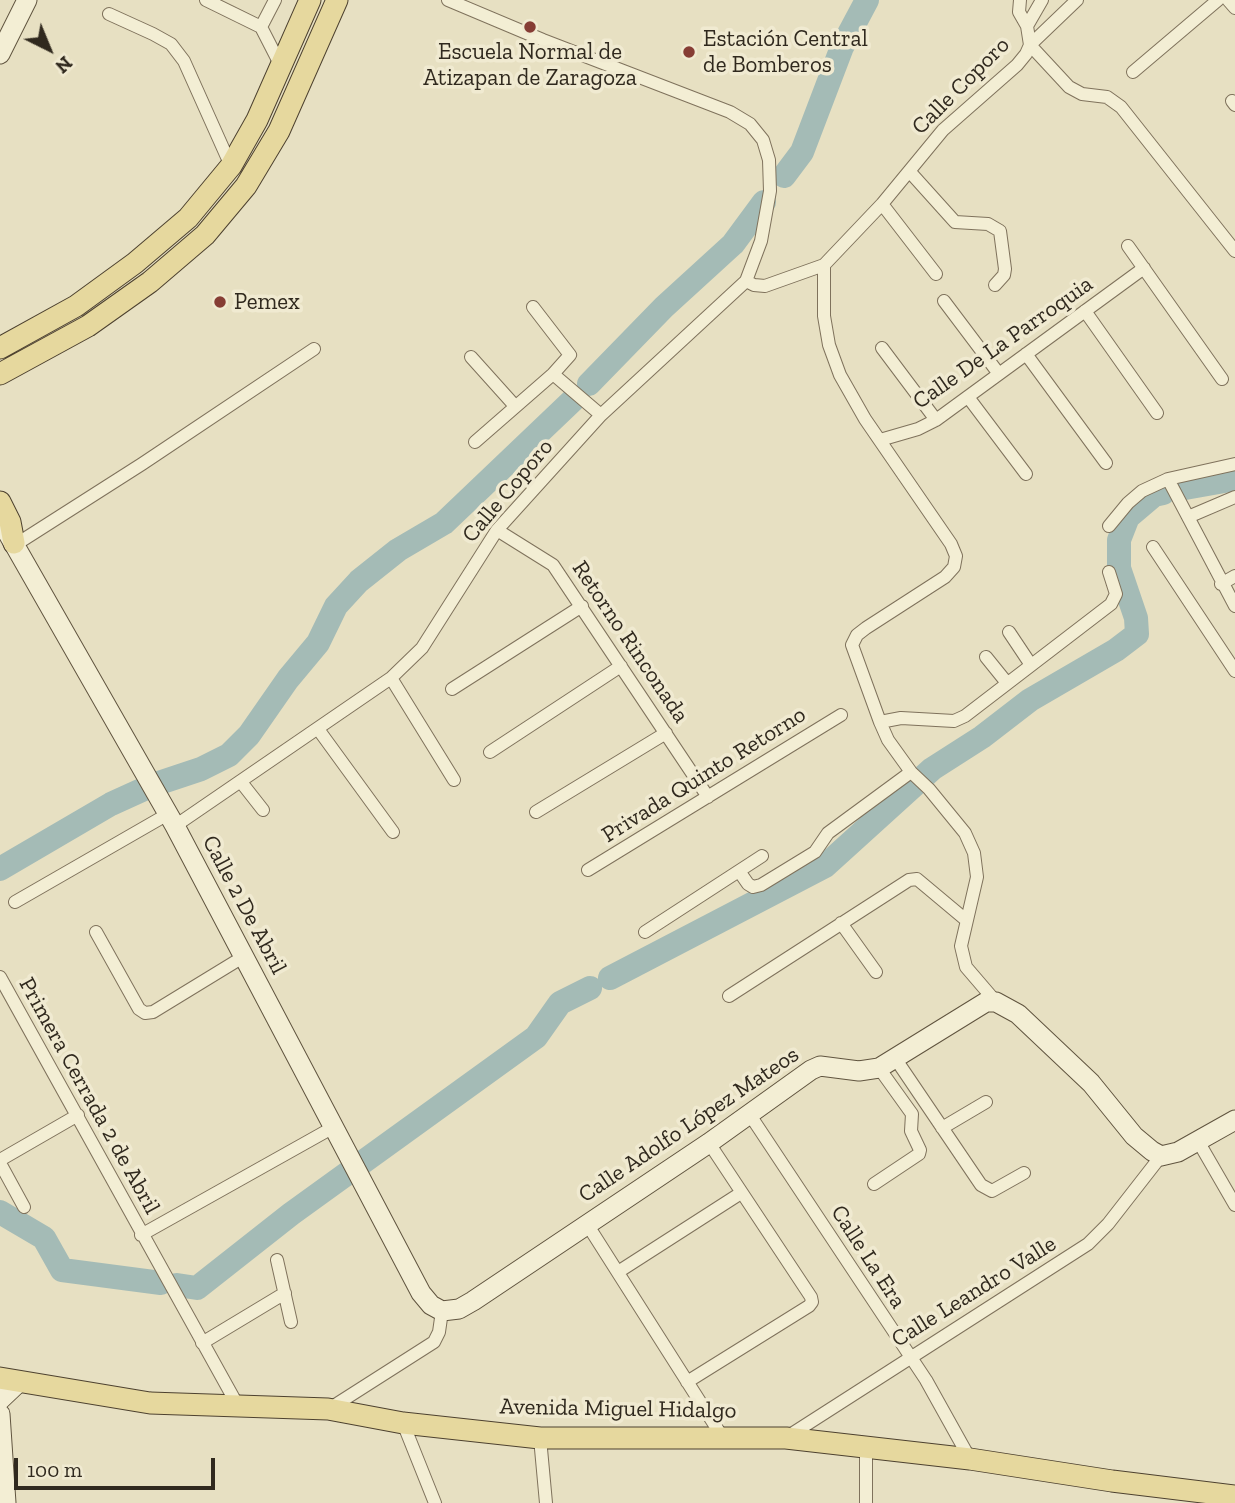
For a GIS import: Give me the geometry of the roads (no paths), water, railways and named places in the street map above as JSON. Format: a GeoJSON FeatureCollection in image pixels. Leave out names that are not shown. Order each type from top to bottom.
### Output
{"type":"FeatureCollection","features":[{"type":"Feature","properties":{"kind":"main road"},"geometry":{"type":"LineString","coordinates":[[0,54],[27,0]]}},
{"type":"Feature","properties":{"kind":"main road"},"geometry":{"type":"LineString","coordinates":[[0,348],[76,306],[135,263],[187,218],[231,166],[257,120],[310,0]]}},
{"type":"Feature","properties":{"kind":"main road"},"geometry":{"type":"LineString","coordinates":[[0,387],[38,364],[150,282],[205,234],[246,186],[279,131],[337,0]]}},
{"type":"Feature","properties":{"kind":"main road"},"geometry":{"type":"LineString","coordinates":[[0,374],[88,326]]}},
{"type":"Feature","properties":{"kind":"main road"},"geometry":{"type":"LineString","coordinates":[[0,502],[10,522],[14,544]]}},
{"type":"Feature","properties":{"kind":"main road","name":"Calle 2 De Abril"},"geometry":{"type":"LineString","coordinates":[[0,520],[171,820],[421,1293],[431,1305],[442,1311]]}},
{"type":"Feature","properties":{"kind":"main road"},"geometry":{"type":"LineString","coordinates":[[887,1063],[976,1007],[986,1002],[996,1002],[1018,1014],[1091,1083],[1134,1136],[1161,1156],[1170,1155],[1235,1121]]}},
{"type":"Feature","properties":{"kind":"main road","name":"Calle Adolfo López Mateos"},"geometry":{"type":"LineString","coordinates":[[442,1311],[459,1309],[473,1301],[750,1115],[811,1070],[820,1066],[859,1071],[887,1063]]}},
{"type":"Feature","properties":{"kind":"main road"},"geometry":{"type":"LineString","coordinates":[[0,1400],[10,1379]]}},
{"type":"Feature","properties":{"kind":"main road","name":"Avenida Miguel Hidalgo"},"geometry":{"type":"LineString","coordinates":[[10,1379],[150,1403],[328,1409],[403,1423],[540,1437],[786,1438],[970,1459],[1179,1496],[1235,1496]]}},
{"type":"Feature","properties":{"kind":"main road"},"geometry":{"type":"LineString","coordinates":[[0,1414],[6,1503]]}},
{"type":"Feature","properties":{"kind":"street"},"geometry":{"type":"LineString","coordinates":[[206,0],[261,27],[282,68]]}},
{"type":"Feature","properties":{"kind":"street"},"geometry":{"type":"LineString","coordinates":[[261,27],[275,0]]}},
{"type":"Feature","properties":{"kind":"street"},"geometry":{"type":"LineString","coordinates":[[448,0],[543,40],[730,112],[750,124],[763,140],[769,160],[770,191],[761,241],[746,281]]}},
{"type":"Feature","properties":{"kind":"street","name":"Calle Coporo"},"geometry":{"type":"LineString","coordinates":[[15,902],[241,782],[391,678],[422,648],[498,530],[601,415],[746,281],[765,286],[824,265],[911,172],[930,144],[1017,65],[1030,45],[1027,26],[1019,12],[1020,0]]}},
{"type":"Feature","properties":{"kind":"street","name":"Calle Coporo"},"geometry":{"type":"LineString","coordinates":[[1027,26],[1042,0]]}},
{"type":"Feature","properties":{"kind":"street"},"geometry":{"type":"LineString","coordinates":[[1077,0],[1030,45],[1069,87],[1082,94],[1107,97],[1121,107],[1235,251]]}},
{"type":"Feature","properties":{"kind":"street"},"geometry":{"type":"LineString","coordinates":[[1133,72],[1218,0]]}},
{"type":"Feature","properties":{"kind":"street"},"geometry":{"type":"LineString","coordinates":[[1228,0],[1235,8]]}},
{"type":"Feature","properties":{"kind":"street"},"geometry":{"type":"LineString","coordinates":[[109,14],[171,44],[184,61],[231,166]]}},
{"type":"Feature","properties":{"kind":"street"},"geometry":{"type":"LineString","coordinates":[[911,172],[955,222],[988,224],[1000,230],[1005,269],[1004,275],[995,285]]}},
{"type":"Feature","properties":{"kind":"street"},"geometry":{"type":"LineString","coordinates":[[882,204],[936,274]]}},
{"type":"Feature","properties":{"kind":"street"},"geometry":{"type":"LineString","coordinates":[[1128,246],[1222,379]]}},
{"type":"Feature","properties":{"kind":"street"},"geometry":{"type":"LineString","coordinates":[[824,265],[824,316],[829,345],[841,375],[865,419],[951,544],[956,556],[954,567],[944,577],[866,628],[857,635],[852,645],[880,722],[911,772],[929,789],[965,833],[975,853],[977,877],[961,946],[966,967],[996,1002]]}},
{"type":"Feature","properties":{"kind":"street","name":"Calle De La Parroquia"},"geometry":{"type":"LineString","coordinates":[[880,440],[918,429],[936,420],[1144,268]]}},
{"type":"Feature","properties":{"kind":"street"},"geometry":{"type":"LineString","coordinates":[[944,300],[999,374]]}},
{"type":"Feature","properties":{"kind":"street"},"geometry":{"type":"LineString","coordinates":[[475,442],[553,374],[570,355],[533,307]]}},
{"type":"Feature","properties":{"kind":"street"},"geometry":{"type":"LineString","coordinates":[[1085,312],[1157,413]]}},
{"type":"Feature","properties":{"kind":"street"},"geometry":{"type":"LineString","coordinates":[[882,348],[936,420]]}},
{"type":"Feature","properties":{"kind":"street"},"geometry":{"type":"LineString","coordinates":[[14,544],[142,464],[314,349]]}},
{"type":"Feature","properties":{"kind":"street"},"geometry":{"type":"LineString","coordinates":[[1026,354],[1106,463]]}},
{"type":"Feature","properties":{"kind":"street"},"geometry":{"type":"LineString","coordinates":[[471,357],[515,407]]}},
{"type":"Feature","properties":{"kind":"street"},"geometry":{"type":"LineString","coordinates":[[553,374],[601,415]]}},
{"type":"Feature","properties":{"kind":"street"},"geometry":{"type":"LineString","coordinates":[[968,397],[1026,474]]}},
{"type":"Feature","properties":{"kind":"street"},"geometry":{"type":"LineString","coordinates":[[1109,526],[1142,491],[1168,479],[1235,464]]}},
{"type":"Feature","properties":{"kind":"street"},"geometry":{"type":"LineString","coordinates":[[1168,479],[1235,607]]}},
{"type":"Feature","properties":{"kind":"street"},"geometry":{"type":"LineString","coordinates":[[1188,517],[1235,497]]}},
{"type":"Feature","properties":{"kind":"street","name":"Retorno Rinconada"},"geometry":{"type":"LineString","coordinates":[[498,530],[547,560],[582,606],[708,797]]}},
{"type":"Feature","properties":{"kind":"street"},"geometry":{"type":"LineString","coordinates":[[1153,548],[1233,663]]}},
{"type":"Feature","properties":{"kind":"street"},"geometry":{"type":"LineString","coordinates":[[880,722],[901,718],[954,721],[965,716],[1115,600],[1115,588],[1109,572]]}},
{"type":"Feature","properties":{"kind":"street"},"geometry":{"type":"LineString","coordinates":[[1221,584],[1235,576]]}},
{"type":"Feature","properties":{"kind":"street"},"geometry":{"type":"LineString","coordinates":[[452,689],[582,606]]}},
{"type":"Feature","properties":{"kind":"street"},"geometry":{"type":"LineString","coordinates":[[1009,632],[1031,664]]}},
{"type":"Feature","properties":{"kind":"street"},"geometry":{"type":"LineString","coordinates":[[986,657],[1007,683]]}},
{"type":"Feature","properties":{"kind":"street"},"geometry":{"type":"LineString","coordinates":[[490,752],[621,666]]}},
{"type":"Feature","properties":{"kind":"street"},"geometry":{"type":"LineString","coordinates":[[391,678],[454,780]]}},
{"type":"Feature","properties":{"kind":"street","name":"Privada Quinto Retorno"},"geometry":{"type":"LineString","coordinates":[[588,870],[841,715]]}},
{"type":"Feature","properties":{"kind":"street"},"geometry":{"type":"LineString","coordinates":[[318,729],[393,832]]}},
{"type":"Feature","properties":{"kind":"street"},"geometry":{"type":"LineString","coordinates":[[536,812],[666,733]]}},
{"type":"Feature","properties":{"kind":"street"},"geometry":{"type":"LineString","coordinates":[[739,871],[748,884],[753,887],[761,885],[815,852],[828,833],[911,772]]}},
{"type":"Feature","properties":{"kind":"street"},"geometry":{"type":"LineString","coordinates":[[241,782],[263,810]]}},
{"type":"Feature","properties":{"kind":"street"},"geometry":{"type":"LineString","coordinates":[[645,932],[762,856]]}},
{"type":"Feature","properties":{"kind":"street"},"geometry":{"type":"LineString","coordinates":[[729,996],[909,880],[917,879],[966,920]]}},
{"type":"Feature","properties":{"kind":"street"},"geometry":{"type":"LineString","coordinates":[[841,923],[876,972]]}},
{"type":"Feature","properties":{"kind":"street"},"geometry":{"type":"LineString","coordinates":[[96,932],[139,1009],[145,1013],[153,1012],[243,957]]}},
{"type":"Feature","properties":{"kind":"street","name":"Primera Cerrada 2 de Abril"},"geometry":{"type":"LineString","coordinates":[[0,977],[238,1406]]}},
{"type":"Feature","properties":{"kind":"street"},"geometry":{"type":"LineString","coordinates":[[887,1063],[942,1128],[981,1185],[992,1191],[1024,1173]]}},
{"type":"Feature","properties":{"kind":"street"},"geometry":{"type":"LineString","coordinates":[[874,1184],[919,1154],[920,1150],[911,1131],[912,1114],[887,1063]]}},
{"type":"Feature","properties":{"kind":"street"},"geometry":{"type":"LineString","coordinates":[[942,1128],[986,1102]]}},
{"type":"Feature","properties":{"kind":"street"},"geometry":{"type":"LineString","coordinates":[[24,1207],[0,1162],[78,1115]]}},
{"type":"Feature","properties":{"kind":"street","name":"Calle La Era"},"geometry":{"type":"LineString","coordinates":[[750,1115],[926,1380],[970,1459]]}},
{"type":"Feature","properties":{"kind":"street"},"geometry":{"type":"LineString","coordinates":[[141,1235],[332,1128]]}},
{"type":"Feature","properties":{"kind":"street"},"geometry":{"type":"LineString","coordinates":[[1198,1141],[1235,1205]]}},
{"type":"Feature","properties":{"kind":"street"},"geometry":{"type":"LineString","coordinates":[[687,1382],[810,1306],[812,1302],[709,1143]]}},
{"type":"Feature","properties":{"kind":"street","name":"Calle Leandro Valle"},"geometry":{"type":"LineString","coordinates":[[786,1438],[1088,1244],[1108,1224],[1161,1156]]}},
{"type":"Feature","properties":{"kind":"street"},"geometry":{"type":"LineString","coordinates":[[618,1272],[741,1193]]}},
{"type":"Feature","properties":{"kind":"street"},"geometry":{"type":"LineString","coordinates":[[587,1224],[723,1438]]}},
{"type":"Feature","properties":{"kind":"street"},"geometry":{"type":"LineString","coordinates":[[277,1260],[291,1322]]}},
{"type":"Feature","properties":{"kind":"street"},"geometry":{"type":"LineString","coordinates":[[202,1343],[285,1293]]}},
{"type":"Feature","properties":{"kind":"street"},"geometry":{"type":"LineString","coordinates":[[328,1409],[434,1342],[439,1332],[442,1311]]}},
{"type":"Feature","properties":{"kind":"street"},"geometry":{"type":"LineString","coordinates":[[403,1423],[435,1503]]}},
{"type":"Feature","properties":{"kind":"street"},"geometry":{"type":"LineString","coordinates":[[540,1437],[546,1503]]}},
{"type":"Feature","properties":{"kind":"street"},"geometry":{"type":"LineString","coordinates":[[866,1448],[866,1503]]}},
{"type":"Feature","properties":{"kind":"waterway"},"geometry":{"type":"LineString","coordinates":[[784,176],[802,152],[842,47],[867,0]]}},
{"type":"Feature","properties":{"kind":"waterway"},"geometry":{"type":"LineString","coordinates":[[589,384],[664,307],[733,244],[764,202]]}},
{"type":"Feature","properties":{"kind":"waterway"},"geometry":{"type":"LineString","coordinates":[[159,783],[201,769],[229,755],[249,735],[288,679],[318,643],[336,606],[359,581],[398,550],[444,523],[573,400]]}},
{"type":"Feature","properties":{"kind":"waterway"},"geometry":{"type":"LineString","coordinates":[[1185,488],[1235,479]]}},
{"type":"Feature","properties":{"kind":"waterway"},"geometry":{"type":"LineString","coordinates":[[610,978],[825,866],[932,769],[982,737],[1030,700],[1116,650],[1137,634],[1136,618],[1119,568],[1119,540],[1128,517],[1154,495],[1163,493]]}},
{"type":"Feature","properties":{"kind":"waterway"},"geometry":{"type":"LineString","coordinates":[[0,869],[111,804],[144,789]]}},
{"type":"Feature","properties":{"kind":"waterway"},"geometry":{"type":"LineString","coordinates":[[177,1285],[197,1288],[291,1214],[536,1037],[560,1003],[590,988]]}},
{"type":"Feature","properties":{"kind":"waterway"},"geometry":{"type":"LineString","coordinates":[[0,1212],[44,1238],[62,1270],[161,1283]]}},
{"type":"Feature","properties":{"kind":"place","name":"Escuela Normal de Atizapan de Zaragoza"},"geometry":{"type":"Point","coordinates":[530,27]}},
{"type":"Feature","properties":{"kind":"place","name":"Estación Central de Bomberos"},"geometry":{"type":"Point","coordinates":[689,52]}},
{"type":"Feature","properties":{"kind":"place","name":"Pemex"},"geometry":{"type":"Point","coordinates":[220,302]}}]}
